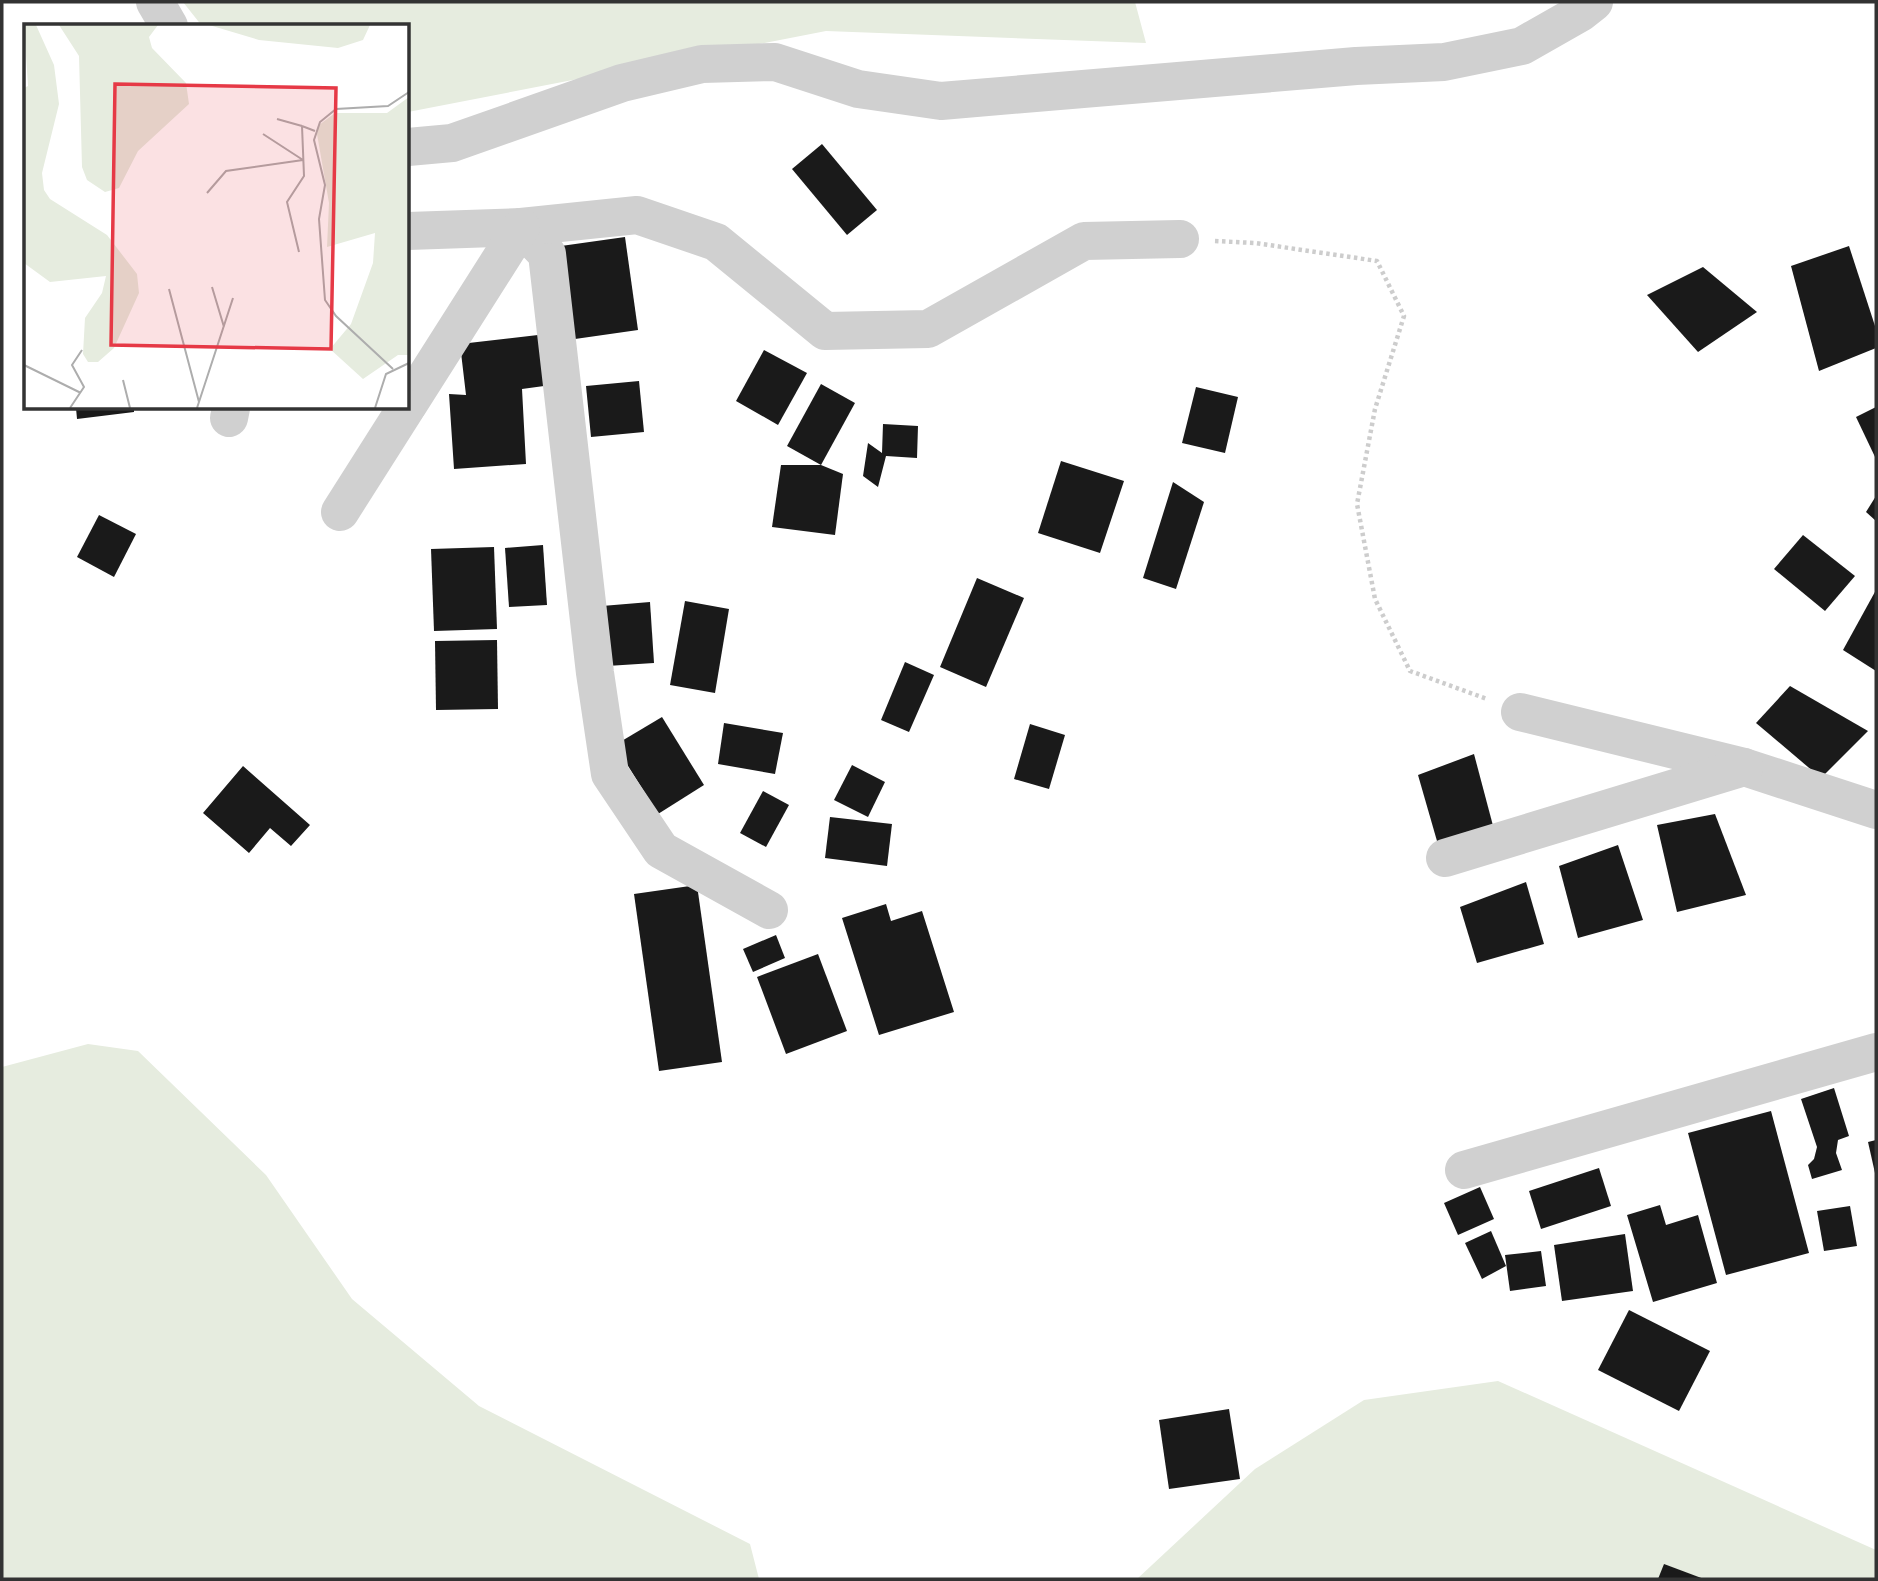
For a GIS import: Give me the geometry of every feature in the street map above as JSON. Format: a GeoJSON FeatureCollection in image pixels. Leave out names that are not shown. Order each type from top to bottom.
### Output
{"type":"FeatureCollection","features":[{"type":"Feature","properties":{"kind":"street"},"geometry":{"type":"LineString","coordinates":[[155,2],[168,24]]}},
{"type":"Feature","properties":{"kind":"street"},"geometry":{"type":"LineString","coordinates":[[410,147],[452,143],[622,83],[702,64],[775,62],[858,89],[941,101],[1274,72],[1444,62],[1522,46],[1594,2]]}},
{"type":"Feature","properties":{"kind":"street"},"geometry":{"type":"LineString","coordinates":[[410,231],[520,227],[638,215],[716,242],[825,331],[928,329],[1084,241],[1180,239]]}},
{"type":"Feature","properties":{"kind":"street"},"geometry":{"type":"LineString","coordinates":[[410,401],[520,227]]}},
{"type":"Feature","properties":{"kind":"street"},"geometry":{"type":"LineString","coordinates":[[520,227],[547,254],[595,673],[610,774],[662,850],[769,910]]}},
{"type":"Feature","properties":{"kind":"street"},"geometry":{"type":"LineString","coordinates":[[340,512],[404,410]]}},
{"type":"Feature","properties":{"kind":"street"},"geometry":{"type":"LineString","coordinates":[[1520,712],[1744,767],[1876,810]]}},
{"type":"Feature","properties":{"kind":"street"},"geometry":{"type":"LineString","coordinates":[[1445,858],[1744,767]]}},
{"type":"Feature","properties":{"kind":"street"},"geometry":{"type":"LineString","coordinates":[[1464,1170],[1876,1052]]}},
{"type":"Feature","properties":{"kind":"path"},"geometry":{"type":"LineString","coordinates":[[1180,239],[1255,243],[1377,261],[1404,316],[1375,409],[1357,504],[1375,599],[1410,671],[1520,712]]}},
{"type":"Feature","properties":{"kind":"shaded area"},"geometry":{"type":"Polygon","coordinates":[[[183,2],[1135,2],[1146,43],[826,31],[410,112],[410,24],[200,24],[183,2]]]}},
{"type":"Feature","properties":{"kind":"shaded area"},"geometry":{"type":"Polygon","coordinates":[[[88,1044],[138,1051],[266,1175],[352,1299],[479,1406],[750,1544],[759,1579],[2,1579],[2,1067],[88,1044]]]}},
{"type":"Feature","properties":{"kind":"shaded area"},"geometry":{"type":"Polygon","coordinates":[[[1498,1381],[1876,1550],[1876,1579],[1137,1579],[1255,1469],[1364,1400],[1498,1381]]]}},
{"type":"Feature","properties":{"kind":"building"},"geometry":{"type":"Polygon","coordinates":[[[822,144],[877,210],[847,235],[792,169],[822,144]]]}},
{"type":"Feature","properties":{"kind":"building"},"geometry":{"type":"Polygon","coordinates":[[[625,237],[638,330],[575,339],[561,246],[625,237]]]}},
{"type":"Feature","properties":{"kind":"building"},"geometry":{"type":"Polygon","coordinates":[[[1849,246],[1876,329],[1876,348],[1819,371],[1791,266],[1849,246]]]}},
{"type":"Feature","properties":{"kind":"building"},"geometry":{"type":"Polygon","coordinates":[[[1703,267],[1757,312],[1698,352],[1647,295],[1703,267]]]}},
{"type":"Feature","properties":{"kind":"building"},"geometry":{"type":"Polygon","coordinates":[[[538,335],[544,386],[522,389],[526,464],[454,469],[449,394],[466,395],[460,344],[538,335]]]}},
{"type":"Feature","properties":{"kind":"building"},"geometry":{"type":"Polygon","coordinates":[[[764,350],[807,373],[778,425],[736,401],[764,350]]]}},
{"type":"Feature","properties":{"kind":"building"},"geometry":{"type":"Polygon","coordinates":[[[639,381],[644,432],[591,437],[586,386],[639,381]]]}},
{"type":"Feature","properties":{"kind":"building"},"geometry":{"type":"Polygon","coordinates":[[[821,384],[855,403],[821,465],[787,446],[821,384]]]}},
{"type":"Feature","properties":{"kind":"building"},"geometry":{"type":"Polygon","coordinates":[[[1196,387],[1238,397],[1225,453],[1182,443],[1196,387]]]}},
{"type":"Feature","properties":{"kind":"building"},"geometry":{"type":"Polygon","coordinates":[[[1876,407],[1876,459],[1856,417],[1876,407]]]}},
{"type":"Feature","properties":{"kind":"building"},"geometry":{"type":"Polygon","coordinates":[[[76,410],[134,410],[134,412],[77,419],[76,410]]]}},
{"type":"Feature","properties":{"kind":"building"},"geometry":{"type":"Polygon","coordinates":[[[883,424],[918,426],[917,458],[886,456],[878,487],[863,476],[868,443],[882,453],[883,424]]]}},
{"type":"Feature","properties":{"kind":"building"},"geometry":{"type":"Polygon","coordinates":[[[1061,461],[1124,481],[1100,553],[1038,533],[1061,461]]]}},
{"type":"Feature","properties":{"kind":"building"},"geometry":{"type":"Polygon","coordinates":[[[781,465],[821,465],[843,474],[835,535],[772,527],[781,465]]]}},
{"type":"Feature","properties":{"kind":"building"},"geometry":{"type":"Polygon","coordinates":[[[1173,482],[1204,502],[1176,589],[1143,578],[1173,482]]]}},
{"type":"Feature","properties":{"kind":"building"},"geometry":{"type":"Polygon","coordinates":[[[1876,496],[1876,521],[1866,512],[1876,496]]]}},
{"type":"Feature","properties":{"kind":"building"},"geometry":{"type":"Polygon","coordinates":[[[99,515],[136,534],[114,577],[77,557],[99,515]]]}},
{"type":"Feature","properties":{"kind":"building"},"geometry":{"type":"Polygon","coordinates":[[[1803,535],[1855,576],[1825,611],[1774,569],[1803,535]]]}},
{"type":"Feature","properties":{"kind":"building"},"geometry":{"type":"Polygon","coordinates":[[[543,545],[547,605],[509,607],[505,548],[543,545]]]}},
{"type":"Feature","properties":{"kind":"building"},"geometry":{"type":"Polygon","coordinates":[[[494,547],[497,629],[434,631],[431,549],[494,547]]]}},
{"type":"Feature","properties":{"kind":"building"},"geometry":{"type":"Polygon","coordinates":[[[977,578],[1024,598],[986,687],[940,667],[977,578]]]}},
{"type":"Feature","properties":{"kind":"building"},"geometry":{"type":"Polygon","coordinates":[[[1876,590],[1876,671],[1843,650],[1876,590]]]}},
{"type":"Feature","properties":{"kind":"building"},"geometry":{"type":"Polygon","coordinates":[[[685,601],[729,609],[715,693],[670,685],[685,601]]]}},
{"type":"Feature","properties":{"kind":"building"},"geometry":{"type":"Polygon","coordinates":[[[650,602],[654,663],[607,666],[602,606],[650,602]]]}},
{"type":"Feature","properties":{"kind":"building"},"geometry":{"type":"Polygon","coordinates":[[[497,640],[498,709],[436,710],[435,641],[497,640]]]}},
{"type":"Feature","properties":{"kind":"building"},"geometry":{"type":"Polygon","coordinates":[[[905,662],[934,675],[909,732],[881,720],[905,662]]]}},
{"type":"Feature","properties":{"kind":"building"},"geometry":{"type":"Polygon","coordinates":[[[1790,686],[1868,731],[1821,778],[1756,723],[1790,686]]]}},
{"type":"Feature","properties":{"kind":"building"},"geometry":{"type":"Polygon","coordinates":[[[662,717],[704,785],[658,814],[615,745],[662,717]]]}},
{"type":"Feature","properties":{"kind":"building"},"geometry":{"type":"Polygon","coordinates":[[[724,723],[783,733],[775,774],[718,764],[724,723]]]}},
{"type":"Feature","properties":{"kind":"building"},"geometry":{"type":"Polygon","coordinates":[[[1030,724],[1065,735],[1049,789],[1014,779],[1030,724]]]}},
{"type":"Feature","properties":{"kind":"building"},"geometry":{"type":"Polygon","coordinates":[[[1474,754],[1496,837],[1439,848],[1418,775],[1474,754]]]}},
{"type":"Feature","properties":{"kind":"building"},"geometry":{"type":"Polygon","coordinates":[[[852,765],[885,782],[868,817],[834,800],[852,765]]]}},
{"type":"Feature","properties":{"kind":"building"},"geometry":{"type":"Polygon","coordinates":[[[243,766],[310,825],[291,846],[270,828],[249,853],[203,813],[243,766]]]}},
{"type":"Feature","properties":{"kind":"building"},"geometry":{"type":"Polygon","coordinates":[[[763,791],[789,805],[766,847],[740,833],[763,791]]]}},
{"type":"Feature","properties":{"kind":"building"},"geometry":{"type":"Polygon","coordinates":[[[1715,814],[1746,895],[1677,912],[1657,825],[1715,814]]]}},
{"type":"Feature","properties":{"kind":"building"},"geometry":{"type":"Polygon","coordinates":[[[830,817],[892,824],[887,866],[825,858],[830,817]]]}},
{"type":"Feature","properties":{"kind":"building"},"geometry":{"type":"Polygon","coordinates":[[[1618,845],[1643,920],[1578,938],[1559,866],[1618,845]]]}},
{"type":"Feature","properties":{"kind":"building"},"geometry":{"type":"Polygon","coordinates":[[[1526,882],[1544,944],[1477,963],[1460,907],[1526,882]]]}},
{"type":"Feature","properties":{"kind":"building"},"geometry":{"type":"Polygon","coordinates":[[[697,885],[722,1062],[659,1071],[634,894],[697,885]]]}},
{"type":"Feature","properties":{"kind":"building"},"geometry":{"type":"Polygon","coordinates":[[[886,904],[891,921],[922,911],[954,1012],[879,1035],[842,918],[886,904]]]}},
{"type":"Feature","properties":{"kind":"building"},"geometry":{"type":"Polygon","coordinates":[[[776,935],[785,958],[753,972],[743,949],[776,935]]]}},
{"type":"Feature","properties":{"kind":"building"},"geometry":{"type":"Polygon","coordinates":[[[818,954],[847,1031],[786,1054],[757,977],[818,954]]]}},
{"type":"Feature","properties":{"kind":"building"},"geometry":{"type":"Polygon","coordinates":[[[1834,1088],[1849,1136],[1838,1140],[1836,1153],[1842,1170],[1812,1179],[1808,1165],[1814,1159],[1817,1147],[1801,1099],[1834,1088]]]}},
{"type":"Feature","properties":{"kind":"building"},"geometry":{"type":"Polygon","coordinates":[[[1771,1111],[1809,1253],[1726,1275],[1688,1133],[1771,1111]]]}},
{"type":"Feature","properties":{"kind":"building"},"geometry":{"type":"Polygon","coordinates":[[[1876,1140],[1876,1173],[1875,1173],[1868,1142],[1876,1140]]]}},
{"type":"Feature","properties":{"kind":"building"},"geometry":{"type":"Polygon","coordinates":[[[1599,1168],[1611,1206],[1541,1229],[1529,1191],[1599,1168]]]}},
{"type":"Feature","properties":{"kind":"building"},"geometry":{"type":"Polygon","coordinates":[[[1480,1187],[1494,1219],[1458,1235],[1444,1203],[1480,1187]]]}},
{"type":"Feature","properties":{"kind":"building"},"geometry":{"type":"Polygon","coordinates":[[[1660,1205],[1666,1225],[1698,1215],[1717,1283],[1653,1302],[1627,1215],[1660,1205]]]}},
{"type":"Feature","properties":{"kind":"building"},"geometry":{"type":"Polygon","coordinates":[[[1850,1206],[1857,1246],[1824,1251],[1817,1211],[1850,1206]]]}},
{"type":"Feature","properties":{"kind":"building"},"geometry":{"type":"Polygon","coordinates":[[[1491,1231],[1506,1266],[1482,1279],[1465,1243],[1491,1231]]]}},
{"type":"Feature","properties":{"kind":"building"},"geometry":{"type":"Polygon","coordinates":[[[1625,1234],[1633,1291],[1562,1301],[1554,1245],[1625,1234]]]}},
{"type":"Feature","properties":{"kind":"building"},"geometry":{"type":"Polygon","coordinates":[[[1541,1251],[1546,1286],[1510,1291],[1505,1255],[1541,1251]]]}},
{"type":"Feature","properties":{"kind":"building"},"geometry":{"type":"Polygon","coordinates":[[[1629,1310],[1710,1351],[1679,1411],[1598,1370],[1629,1310]]]}},
{"type":"Feature","properties":{"kind":"building"},"geometry":{"type":"Polygon","coordinates":[[[1229,1409],[1240,1479],[1169,1489],[1159,1420],[1229,1409]]]}},
{"type":"Feature","properties":{"kind":"building"},"geometry":{"type":"Polygon","coordinates":[[[1664,1564],[1704,1579],[1658,1579],[1664,1564]]]}}]}
